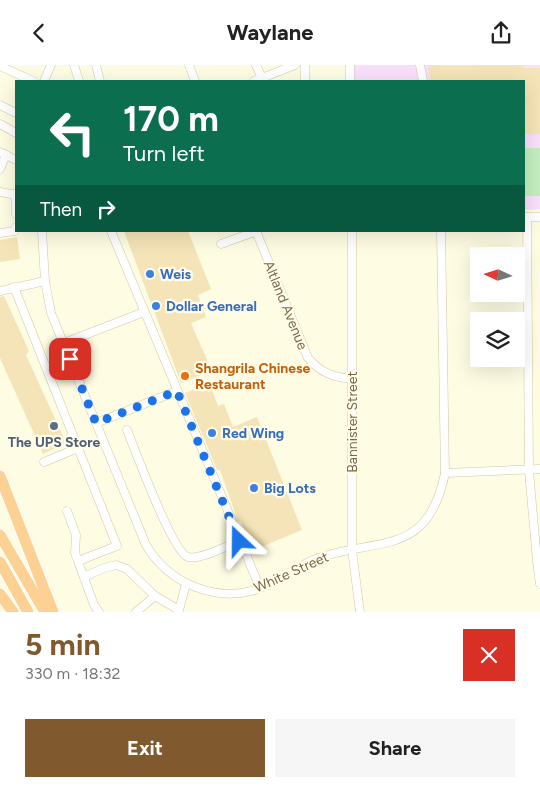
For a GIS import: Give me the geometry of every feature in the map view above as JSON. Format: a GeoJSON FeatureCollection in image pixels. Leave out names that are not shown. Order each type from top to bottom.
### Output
{"type":"FeatureCollection","features":[{"type":"Feature","properties":{"kind":"highway"},"geometry":{"type":"LineString","coordinates":[[0,476],[41,577],[53,612]]}},
{"type":"Feature","properties":{"kind":"highway"},"geometry":{"type":"LineString","coordinates":[[0,535],[45,612]]}},
{"type":"Feature","properties":{"kind":"highway"},"geometry":{"type":"LineString","coordinates":[[0,562],[28,612]]}},
{"type":"Feature","properties":{"kind":"highway"},"geometry":{"type":"LineString","coordinates":[[0,593],[13,612]]}},
{"type":"Feature","properties":{"kind":"street"},"geometry":{"type":"LineString","coordinates":[[0,65],[31,80]]}},
{"type":"Feature","properties":{"kind":"street"},"geometry":{"type":"LineString","coordinates":[[44,80],[51,65]]}},
{"type":"Feature","properties":{"kind":"street"},"geometry":{"type":"LineString","coordinates":[[74,65],[79,80]]}},
{"type":"Feature","properties":{"kind":"street"},"geometry":{"type":"LineString","coordinates":[[96,65],[100,80]]}},
{"type":"Feature","properties":{"kind":"street"},"geometry":{"type":"LineString","coordinates":[[189,65],[195,80]]}},
{"type":"Feature","properties":{"kind":"street"},"geometry":{"type":"LineString","coordinates":[[256,65],[258,80],[295,65]]}},
{"type":"Feature","properties":{"kind":"street"},"geometry":{"type":"LineString","coordinates":[[305,65],[305,80]]}},
{"type":"Feature","properties":{"kind":"street"},"geometry":{"type":"LineString","coordinates":[[350,65],[350,80]]}},
{"type":"Feature","properties":{"kind":"street"},"geometry":{"type":"LineString","coordinates":[[420,65],[423,80]]}},
{"type":"Feature","properties":{"kind":"street"},"geometry":{"type":"LineString","coordinates":[[0,105],[15,112]]}},
{"type":"Feature","properties":{"kind":"street"},"geometry":{"type":"LineString","coordinates":[[0,124],[15,132]]}},
{"type":"Feature","properties":{"kind":"street"},"geometry":{"type":"LineString","coordinates":[[0,169],[3,153],[15,159]]}},
{"type":"Feature","properties":{"kind":"street"},"geometry":{"type":"LineString","coordinates":[[0,192],[15,194]]}},
{"type":"Feature","properties":{"kind":"street"},"geometry":{"type":"LineString","coordinates":[[540,217],[526,217],[530,471],[536,561],[540,584]]}},
{"type":"Feature","properties":{"kind":"street"},"geometry":{"type":"LineString","coordinates":[[0,233],[15,231]]}},
{"type":"Feature","properties":{"kind":"street","name":"White Street"},"geometry":{"type":"LineString","coordinates":[[42,232],[45,281],[51,313],[146,545],[162,567],[186,584],[214,593],[244,592],[260,588],[315,559],[396,541],[416,529],[432,510],[438,499],[445,473],[441,232]]}},
{"type":"Feature","properties":{"kind":"street"},"geometry":{"type":"LineString","coordinates":[[111,232],[260,588]]}},
{"type":"Feature","properties":{"kind":"street"},"geometry":{"type":"LineString","coordinates":[[222,244],[253,232]]}},
{"type":"Feature","properties":{"kind":"street","name":"Altland Avenue"},"geometry":{"type":"LineString","coordinates":[[256,232],[308,358],[317,368],[328,375],[352,379]]}},
{"type":"Feature","properties":{"kind":"street","name":"Bannister Street"},"geometry":{"type":"LineString","coordinates":[[352,232],[352,550],[360,612]]}},
{"type":"Feature","properties":{"kind":"street"},"geometry":{"type":"LineString","coordinates":[[0,291],[45,281]]}},
{"type":"Feature","properties":{"kind":"street"},"geometry":{"type":"LineString","coordinates":[[14,287],[117,546],[78,561]]}},
{"type":"Feature","properties":{"kind":"street"},"geometry":{"type":"LineString","coordinates":[[64,343],[144,312]]}},
{"type":"Feature","properties":{"kind":"street"},"geometry":{"type":"LineString","coordinates":[[96,423],[177,391]]}},
{"type":"Feature","properties":{"kind":"street"},"geometry":{"type":"LineString","coordinates":[[127,430],[167,527],[181,553],[190,557],[200,557],[239,541]]}},
{"type":"Feature","properties":{"kind":"street"},"geometry":{"type":"LineString","coordinates":[[44,462],[78,448]]}},
{"type":"Feature","properties":{"kind":"street"},"geometry":{"type":"LineString","coordinates":[[445,473],[530,471],[540,469]]}},
{"type":"Feature","properties":{"kind":"street"},"geometry":{"type":"LineString","coordinates":[[67,511],[76,535],[75,553],[94,605],[99,612]]}},
{"type":"Feature","properties":{"kind":"street"},"geometry":{"type":"LineString","coordinates":[[84,577],[116,565],[127,569],[155,596],[181,611],[186,584]]}},
{"type":"Feature","properties":{"kind":"street"},"geometry":{"type":"LineString","coordinates":[[136,612],[155,596]]}},
{"type":"Feature","properties":{"kind":"shaded area"},"geometry":{"type":"Polygon","coordinates":[[[354,65],[540,65],[540,209],[525,210],[525,80],[354,80],[354,65]]]}},
{"type":"Feature","properties":{"kind":"green space"},"geometry":{"type":"Polygon","coordinates":[[[525,148],[540,148],[540,196],[525,196],[525,148]]]}},
{"type":"Feature","properties":{"kind":"building"},"geometry":{"type":"Polygon","coordinates":[[[437,65],[524,65],[524,68],[540,68],[540,134],[525,134],[525,80],[431,80],[428,67],[437,65]]]}},
{"type":"Feature","properties":{"kind":"building"},"geometry":{"type":"Polygon","coordinates":[[[124,232],[188,232],[211,289],[198,295],[206,317],[191,323],[212,371],[181,383],[124,232]]]}},
{"type":"Feature","properties":{"kind":"building"},"geometry":{"type":"Polygon","coordinates":[[[17,237],[20,259],[0,262],[0,240],[17,237]]]}},
{"type":"Feature","properties":{"kind":"building"},"geometry":{"type":"Polygon","coordinates":[[[4,296],[29,351],[26,355],[66,443],[43,454],[0,358],[0,297],[4,296]]]}},
{"type":"Feature","properties":{"kind":"building"},"geometry":{"type":"Polygon","coordinates":[[[210,384],[218,406],[224,404],[233,427],[257,417],[302,530],[251,551],[220,470],[217,470],[185,393],[210,384]]]}},
{"type":"Feature","properties":{"kind":"place","name":"Weis"},"geometry":{"type":"Point","coordinates":[150,274]}},
{"type":"Feature","properties":{"kind":"place","name":"Dollar General"},"geometry":{"type":"Point","coordinates":[156,306]}},
{"type":"Feature","properties":{"kind":"place","name":"Shangrila Chinese Restaurant"},"geometry":{"type":"Point","coordinates":[185,376]}},
{"type":"Feature","properties":{"kind":"place","name":"The UPS Store"},"geometry":{"type":"Point","coordinates":[54,426]}},
{"type":"Feature","properties":{"kind":"place","name":"Red Wing"},"geometry":{"type":"Point","coordinates":[212,433]}},
{"type":"Feature","properties":{"kind":"place","name":"Big Lots"},"geometry":{"type":"Point","coordinates":[254,488]}},
{"type":"Feature","properties":{"kind":"route"},"geometry":{"type":"LineString","coordinates":[[70,359],[96,423],[177,391],[239,541]]}}]}
